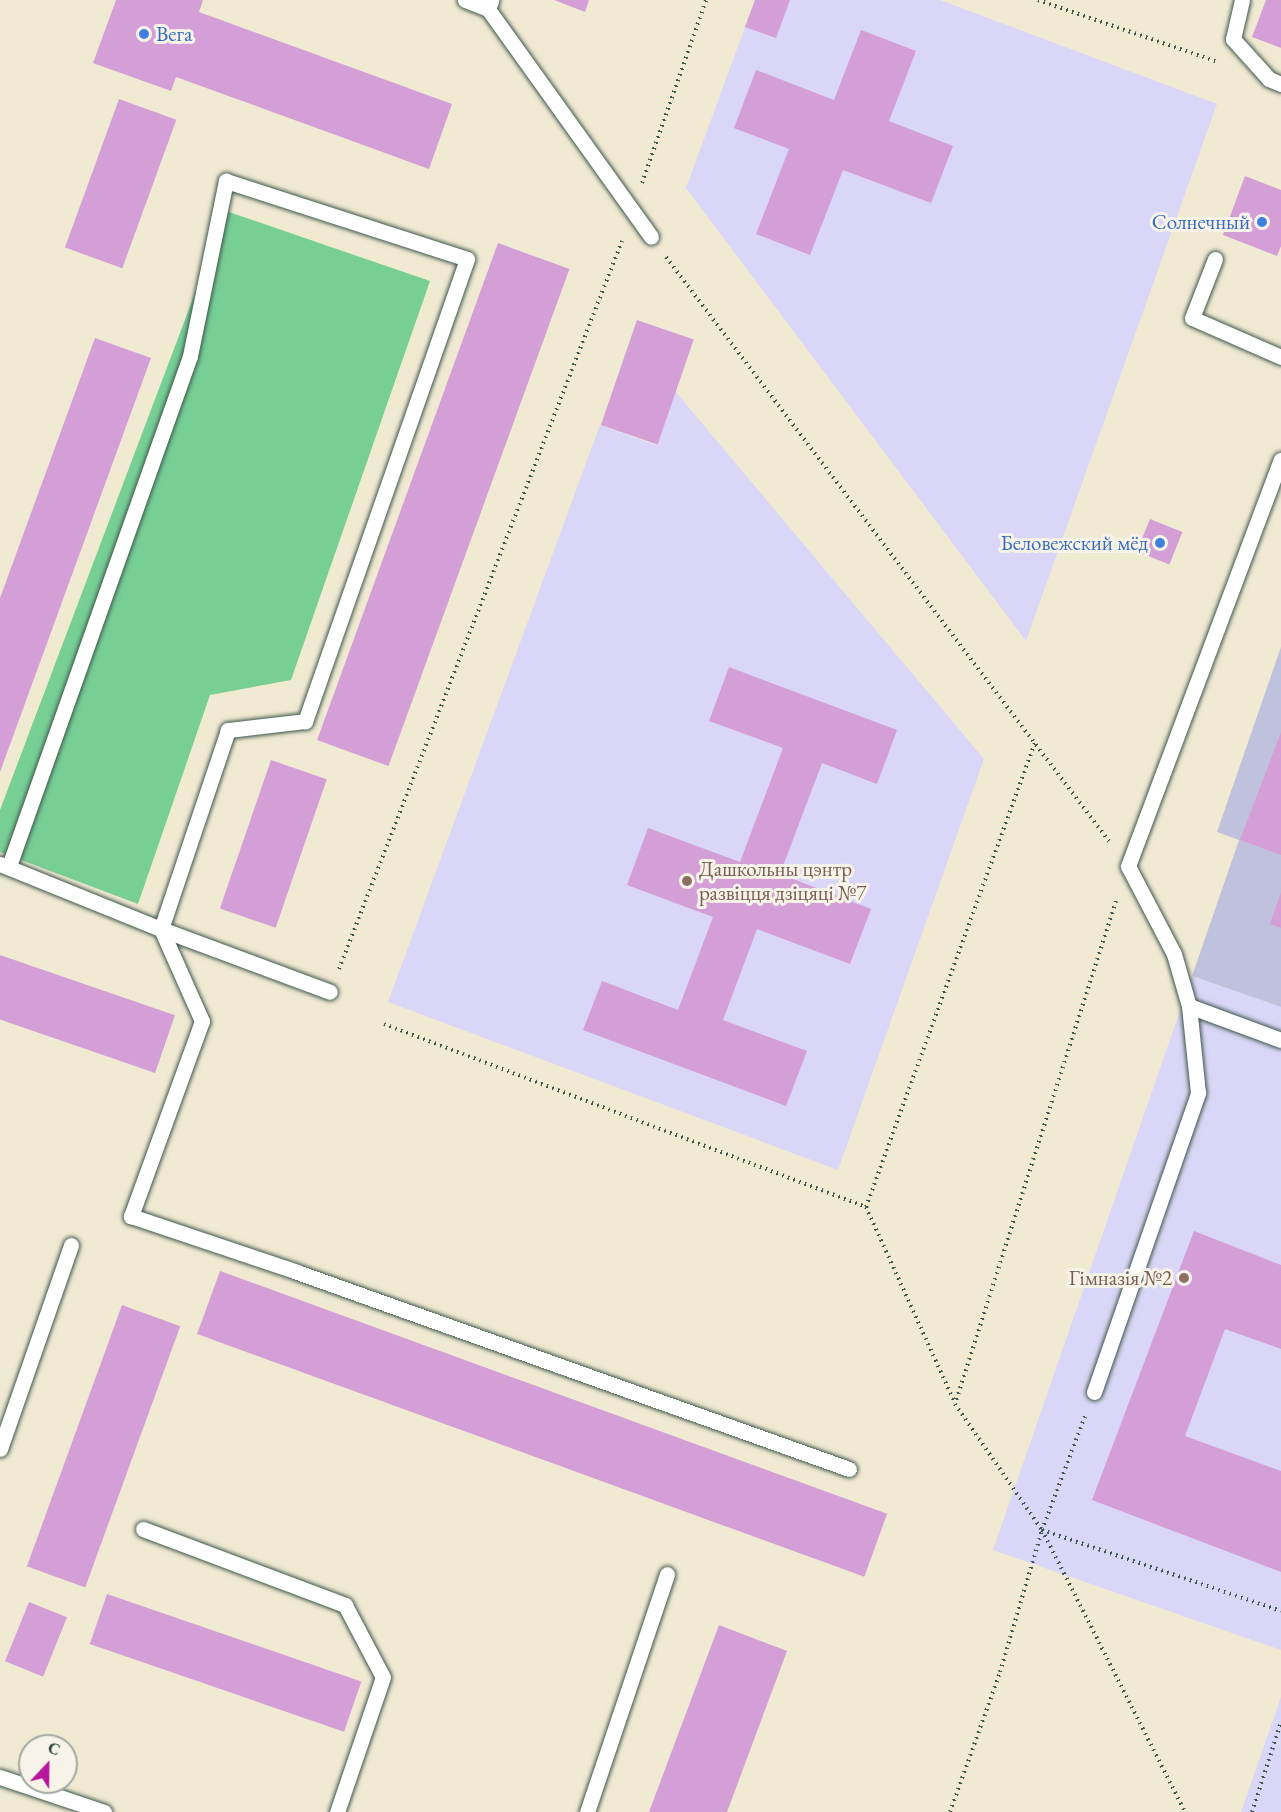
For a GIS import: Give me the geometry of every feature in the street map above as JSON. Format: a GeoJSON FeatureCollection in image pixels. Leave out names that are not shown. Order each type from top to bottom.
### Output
{"type":"FeatureCollection","features":[{"type":"Feature","properties":{"kind":"lane"},"geometry":{"type":"LineString","coordinates":[[465,0],[490,4],[651,237]]}},
{"type":"Feature","properties":{"kind":"lane"},"geometry":{"type":"LineString","coordinates":[[1242,0],[1233,39],[1269,80],[1281,84]]}},
{"type":"Feature","properties":{"kind":"lane"},"geometry":{"type":"LineString","coordinates":[[330,992],[160,929],[4,865],[190,356],[226,181],[467,260],[305,721],[228,730],[160,929],[201,1021],[130,1216],[297,1272],[849,1469]]}},
{"type":"Feature","properties":{"kind":"lane"},"geometry":{"type":"LineString","coordinates":[[1215,259],[1192,318],[1281,357]]}},
{"type":"Feature","properties":{"kind":"lane"},"geometry":{"type":"LineString","coordinates":[[1094,1392],[1198,1093],[1189,1005],[1174,954],[1128,866],[1277,481],[1281,460]]}},
{"type":"Feature","properties":{"kind":"lane"},"geometry":{"type":"LineString","coordinates":[[1189,1005],[1281,1040]]}},
{"type":"Feature","properties":{"kind":"lane"},"geometry":{"type":"LineString","coordinates":[[0,1449],[71,1245]]}},
{"type":"Feature","properties":{"kind":"lane"},"geometry":{"type":"LineString","coordinates":[[143,1529],[345,1605],[383,1677],[337,1812]]}},
{"type":"Feature","properties":{"kind":"lane"},"geometry":{"type":"LineString","coordinates":[[587,1812],[667,1574]]}},
{"type":"Feature","properties":{"kind":"lane"},"geometry":{"type":"LineString","coordinates":[[0,1778],[104,1812]]}},
{"type":"Feature","properties":{"kind":"path"},"geometry":{"type":"LineString","coordinates":[[330,992],[633,211],[706,0]]}},
{"type":"Feature","properties":{"kind":"path"},"geometry":{"type":"LineString","coordinates":[[1038,0],[1225,64]]}},
{"type":"Feature","properties":{"kind":"path"},"geometry":{"type":"LineString","coordinates":[[651,237],[1128,866],[955,1404]]}},
{"type":"Feature","properties":{"kind":"path"},"geometry":{"type":"LineString","coordinates":[[1035,742],[866,1207],[955,1404],[1042,1530],[1185,1812]]}},
{"type":"Feature","properties":{"kind":"path"},"geometry":{"type":"LineString","coordinates":[[384,1024],[866,1207]]}},
{"type":"Feature","properties":{"kind":"path"},"geometry":{"type":"LineString","coordinates":[[950,1812],[1000,1672],[1042,1530],[1094,1392]]}},
{"type":"Feature","properties":{"kind":"path"},"geometry":{"type":"LineString","coordinates":[[1042,1530],[1281,1611]]}},
{"type":"Feature","properties":{"kind":"path"},"geometry":{"type":"LineString","coordinates":[[1252,1812],[1281,1722]]}},
{"type":"Feature","properties":{"kind":"shaded area"},"geometry":{"type":"Polygon","coordinates":[[[755,0],[940,0],[1217,104],[1026,641],[686,188],[755,0]]]}},
{"type":"Feature","properties":{"kind":"shaded area","name":"Дашкольны цэнтр развіцця дзіцяці №7"},"geometry":{"type":"Polygon","coordinates":[[[675,391],[984,759],[838,1170],[388,1002],[600,425],[656,445],[675,391]]]}},
{"type":"Feature","properties":{"kind":"shaded area"},"geometry":{"type":"Polygon","coordinates":[[[1281,647],[1281,1007],[1192,976],[1239,840],[1217,832],[1281,647]]]}},
{"type":"Feature","properties":{"kind":"shaded area","name":"Гімназія №2"},"geometry":{"type":"Polygon","coordinates":[[[1192,976],[1281,1007],[1281,1650],[993,1550],[1192,976]]]}},
{"type":"Feature","properties":{"kind":"shaded area"},"geometry":{"type":"Polygon","coordinates":[[[1281,1697],[1281,1812],[1241,1812],[1281,1697]]]}},
{"type":"Feature","properties":{"kind":"green space"},"geometry":{"type":"Polygon","coordinates":[[[226,211],[430,281],[291,680],[210,695],[138,904],[0,852],[0,810],[226,211]]]}},
{"type":"Feature","properties":{"kind":"building"},"geometry":{"type":"Polygon","coordinates":[[[116,0],[203,0],[199,12],[452,104],[429,169],[176,77],[171,91],[93,63],[116,0]]]}},
{"type":"Feature","properties":{"kind":"building"},"geometry":{"type":"Polygon","coordinates":[[[554,0],[589,0],[585,12],[554,0]]]}},
{"type":"Feature","properties":{"kind":"building"},"geometry":{"type":"Polygon","coordinates":[[[755,0],[790,0],[776,38],[745,27],[755,0]]]}},
{"type":"Feature","properties":{"kind":"building"},"geometry":{"type":"Polygon","coordinates":[[[1266,0],[1281,0],[1281,48],[1252,37],[1266,0]]]}},
{"type":"Feature","properties":{"kind":"building"},"geometry":{"type":"Polygon","coordinates":[[[861,30],[916,51],[889,121],[953,146],[931,203],[843,170],[810,255],[756,234],[789,149],[734,128],[756,70],[834,100],[861,30]]]}},
{"type":"Feature","properties":{"kind":"building"},"geometry":{"type":"Polygon","coordinates":[[[119,99],[176,120],[122,268],[65,247],[119,99]]]}},
{"type":"Feature","properties":{"kind":"building"},"geometry":{"type":"Polygon","coordinates":[[[1245,176],[1281,190],[1281,246],[1277,256],[1223,235],[1245,176]]]}},
{"type":"Feature","properties":{"kind":"building"},"geometry":{"type":"Polygon","coordinates":[[[498,243],[569,269],[388,766],[317,740],[498,243]]]}},
{"type":"Feature","properties":{"kind":"building"},"geometry":{"type":"Polygon","coordinates":[[[637,320],[694,340],[658,444],[601,425],[637,320]]]}},
{"type":"Feature","properties":{"kind":"building"},"geometry":{"type":"Polygon","coordinates":[[[95,338],[151,358],[0,772],[0,598],[95,338]]]}},
{"type":"Feature","properties":{"kind":"building"},"geometry":{"type":"Polygon","coordinates":[[[1150,519],[1182,532],[1169,565],[1137,551],[1150,519]]]}},
{"type":"Feature","properties":{"kind":"building"},"geometry":{"type":"Polygon","coordinates":[[[729,667],[897,730],[877,784],[822,763],[780,874],[871,909],[850,964],[757,929],[723,1020],[807,1051],[786,1106],[583,1030],[602,981],[678,1010],[713,917],[627,885],[648,828],[740,862],[783,748],[709,721],[729,667]]]}},
{"type":"Feature","properties":{"kind":"building"},"geometry":{"type":"Polygon","coordinates":[[[1281,732],[1281,855],[1240,840],[1281,732]]]}},
{"type":"Feature","properties":{"kind":"building"},"geometry":{"type":"Polygon","coordinates":[[[271,760],[327,779],[276,928],[220,908],[271,760]]]}},
{"type":"Feature","properties":{"kind":"building"},"geometry":{"type":"Polygon","coordinates":[[[1281,892],[1281,928],[1270,924],[1281,892]]]}},
{"type":"Feature","properties":{"kind":"building"},"geometry":{"type":"Polygon","coordinates":[[[0,955],[175,1015],[155,1073],[0,1020],[0,955]]]}},
{"type":"Feature","properties":{"kind":"building"},"geometry":{"type":"Polygon","coordinates":[[[1194,1231],[1281,1265],[1281,1349],[1225,1329],[1185,1436],[1281,1471],[1281,1572],[1092,1500],[1194,1231]]]}},
{"type":"Feature","properties":{"kind":"building"},"geometry":{"type":"Polygon","coordinates":[[[220,1271],[887,1514],[864,1577],[197,1334],[220,1271]]]}},
{"type":"Feature","properties":{"kind":"building"},"geometry":{"type":"Polygon","coordinates":[[[122,1305],[180,1326],[85,1587],[27,1566],[122,1305]]]}},
{"type":"Feature","properties":{"kind":"building"},"geometry":{"type":"Polygon","coordinates":[[[107,1594],[361,1682],[344,1732],[90,1644],[107,1594]]]}},
{"type":"Feature","properties":{"kind":"building"},"geometry":{"type":"Polygon","coordinates":[[[29,1602],[67,1617],[43,1677],[5,1661],[29,1602]]]}},
{"type":"Feature","properties":{"kind":"building"},"geometry":{"type":"Polygon","coordinates":[[[719,1625],[787,1651],[727,1812],[649,1812],[719,1625]]]}},
{"type":"Feature","properties":{"kind":"place","name":"Вега"},"geometry":{"type":"Point","coordinates":[144,34]}},
{"type":"Feature","properties":{"kind":"place","name":"Солнечный"},"geometry":{"type":"Point","coordinates":[1262,222]}},
{"type":"Feature","properties":{"kind":"place","name":"Беловежский мёд"},"geometry":{"type":"Point","coordinates":[1160,543]}},
{"type":"Feature","properties":{"kind":"place","name":"Дашкольны цэнтр развіцця дзіцяці №7"},"geometry":{"type":"Point","coordinates":[687,881]}},
{"type":"Feature","properties":{"kind":"place","name":"Гімназія №2"},"geometry":{"type":"Point","coordinates":[1184,1278]}}]}
